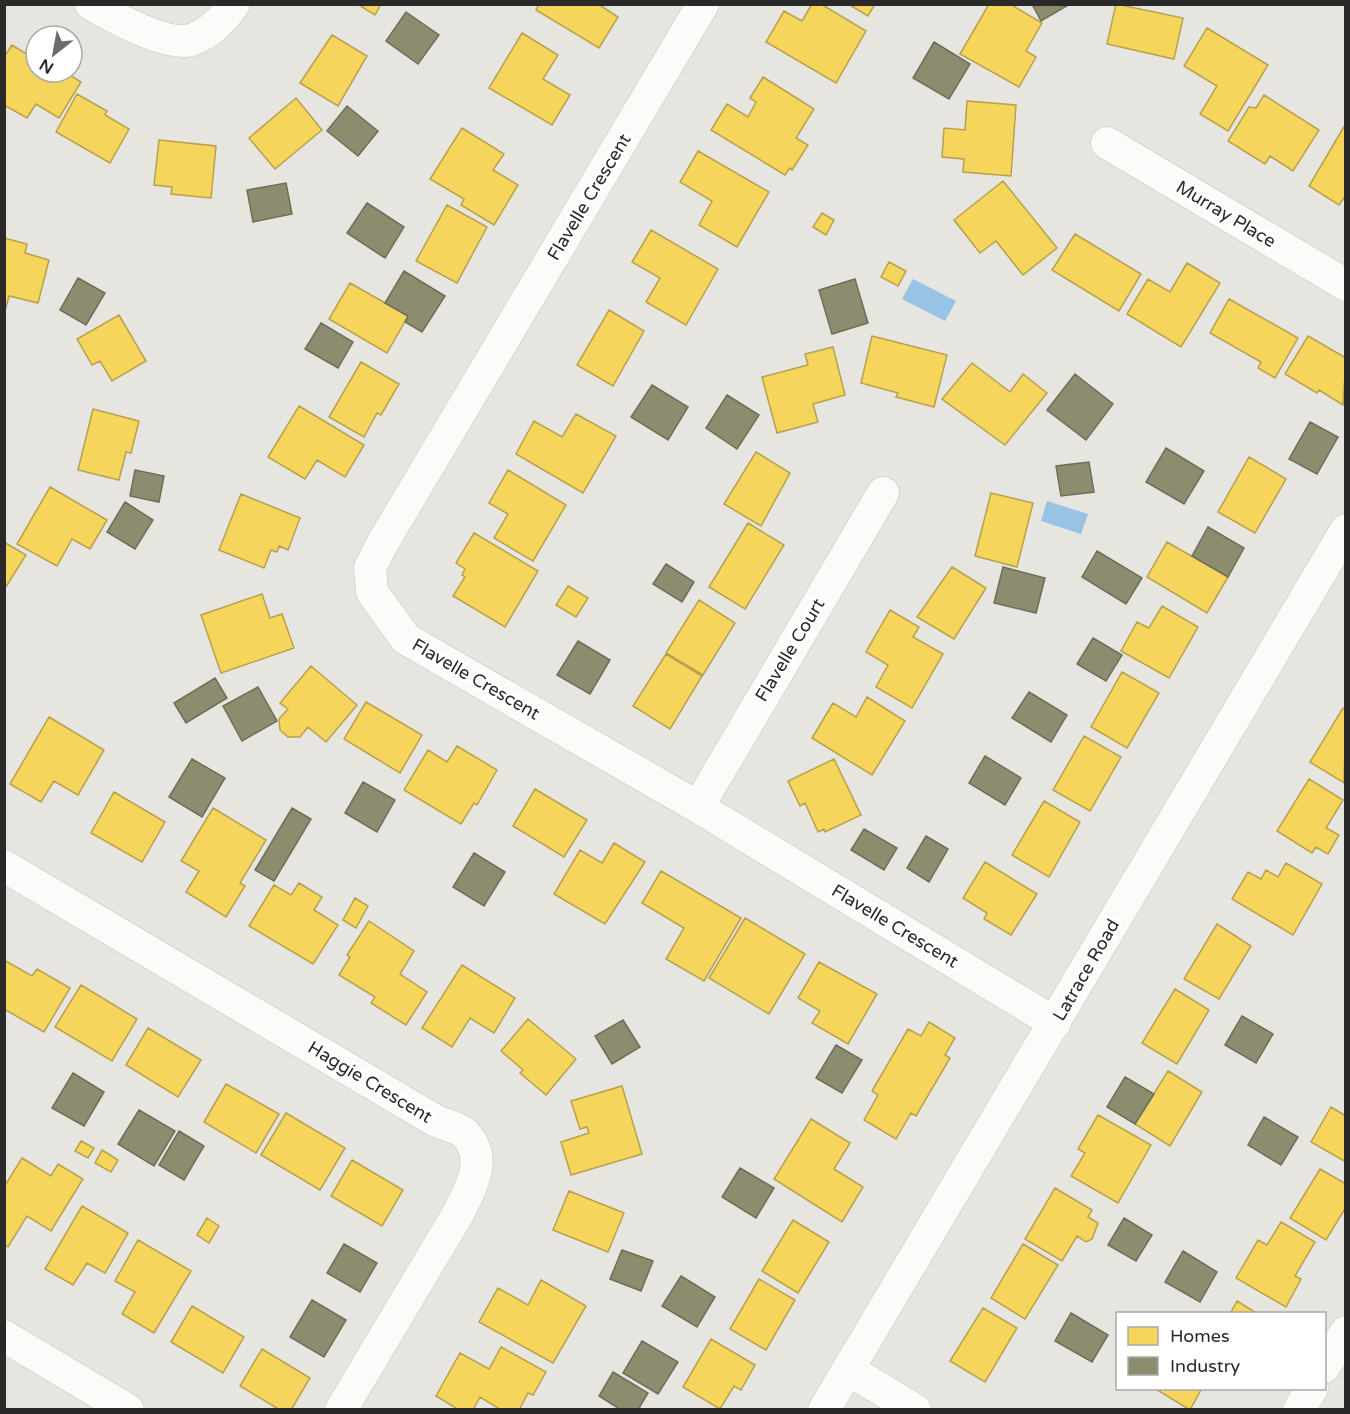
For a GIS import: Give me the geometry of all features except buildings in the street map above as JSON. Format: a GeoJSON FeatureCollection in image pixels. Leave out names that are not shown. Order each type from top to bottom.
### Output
{"type":"FeatureCollection","features":[{"type":"Feature","properties":{"kind":"street"},"geometry":{"type":"LineString","coordinates":[[91,4],[127,26],[164,37],[189,41],[210,31],[234,4]]}},
{"type":"Feature","properties":{"kind":"street","name":"Flavelle Crescent"},"geometry":{"type":"LineString","coordinates":[[703,4],[370,568],[372,592],[406,639],[698,807],[1055,1023]]}},
{"type":"Feature","properties":{"kind":"street","name":"Murray Place"},"geometry":{"type":"LineString","coordinates":[[1107,143],[1346,285]]}},
{"type":"Feature","properties":{"kind":"street","name":"Flavelle Court"},"geometry":{"type":"LineString","coordinates":[[698,807],[883,493]]}},
{"type":"Feature","properties":{"kind":"street","name":"Latrace Road"},"geometry":{"type":"LineString","coordinates":[[824,1410],[1346,530]]}},
{"type":"Feature","properties":{"kind":"street","name":"Haggie Crescent"},"geometry":{"type":"LineString","coordinates":[[4,866],[436,1121],[465,1133],[478,1155],[474,1182],[459,1212],[341,1410]]}},
{"type":"Feature","properties":{"kind":"street"},"geometry":{"type":"LineString","coordinates":[[1326,1364],[1346,1332]]}},
{"type":"Feature","properties":{"kind":"street"},"geometry":{"type":"LineString","coordinates":[[4,1336],[128,1410]]}},
{"type":"Feature","properties":{"kind":"street"},"geometry":{"type":"LineString","coordinates":[[849,1370],[915,1410]]}},
{"type":"Feature","properties":{"kind":"street"},"geometry":{"type":"LineString","coordinates":[[1299,1410],[1311,1390]]}},
{"type":"Feature","properties":{"kind":"water"},"geometry":{"type":"Polygon","coordinates":[[[913,279],[956,301],[945,321],[902,299],[913,279]]]}},
{"type":"Feature","properties":{"kind":"water"},"geometry":{"type":"Polygon","coordinates":[[[1047,501],[1088,514],[1081,534],[1041,521],[1047,501]]]}}]}
